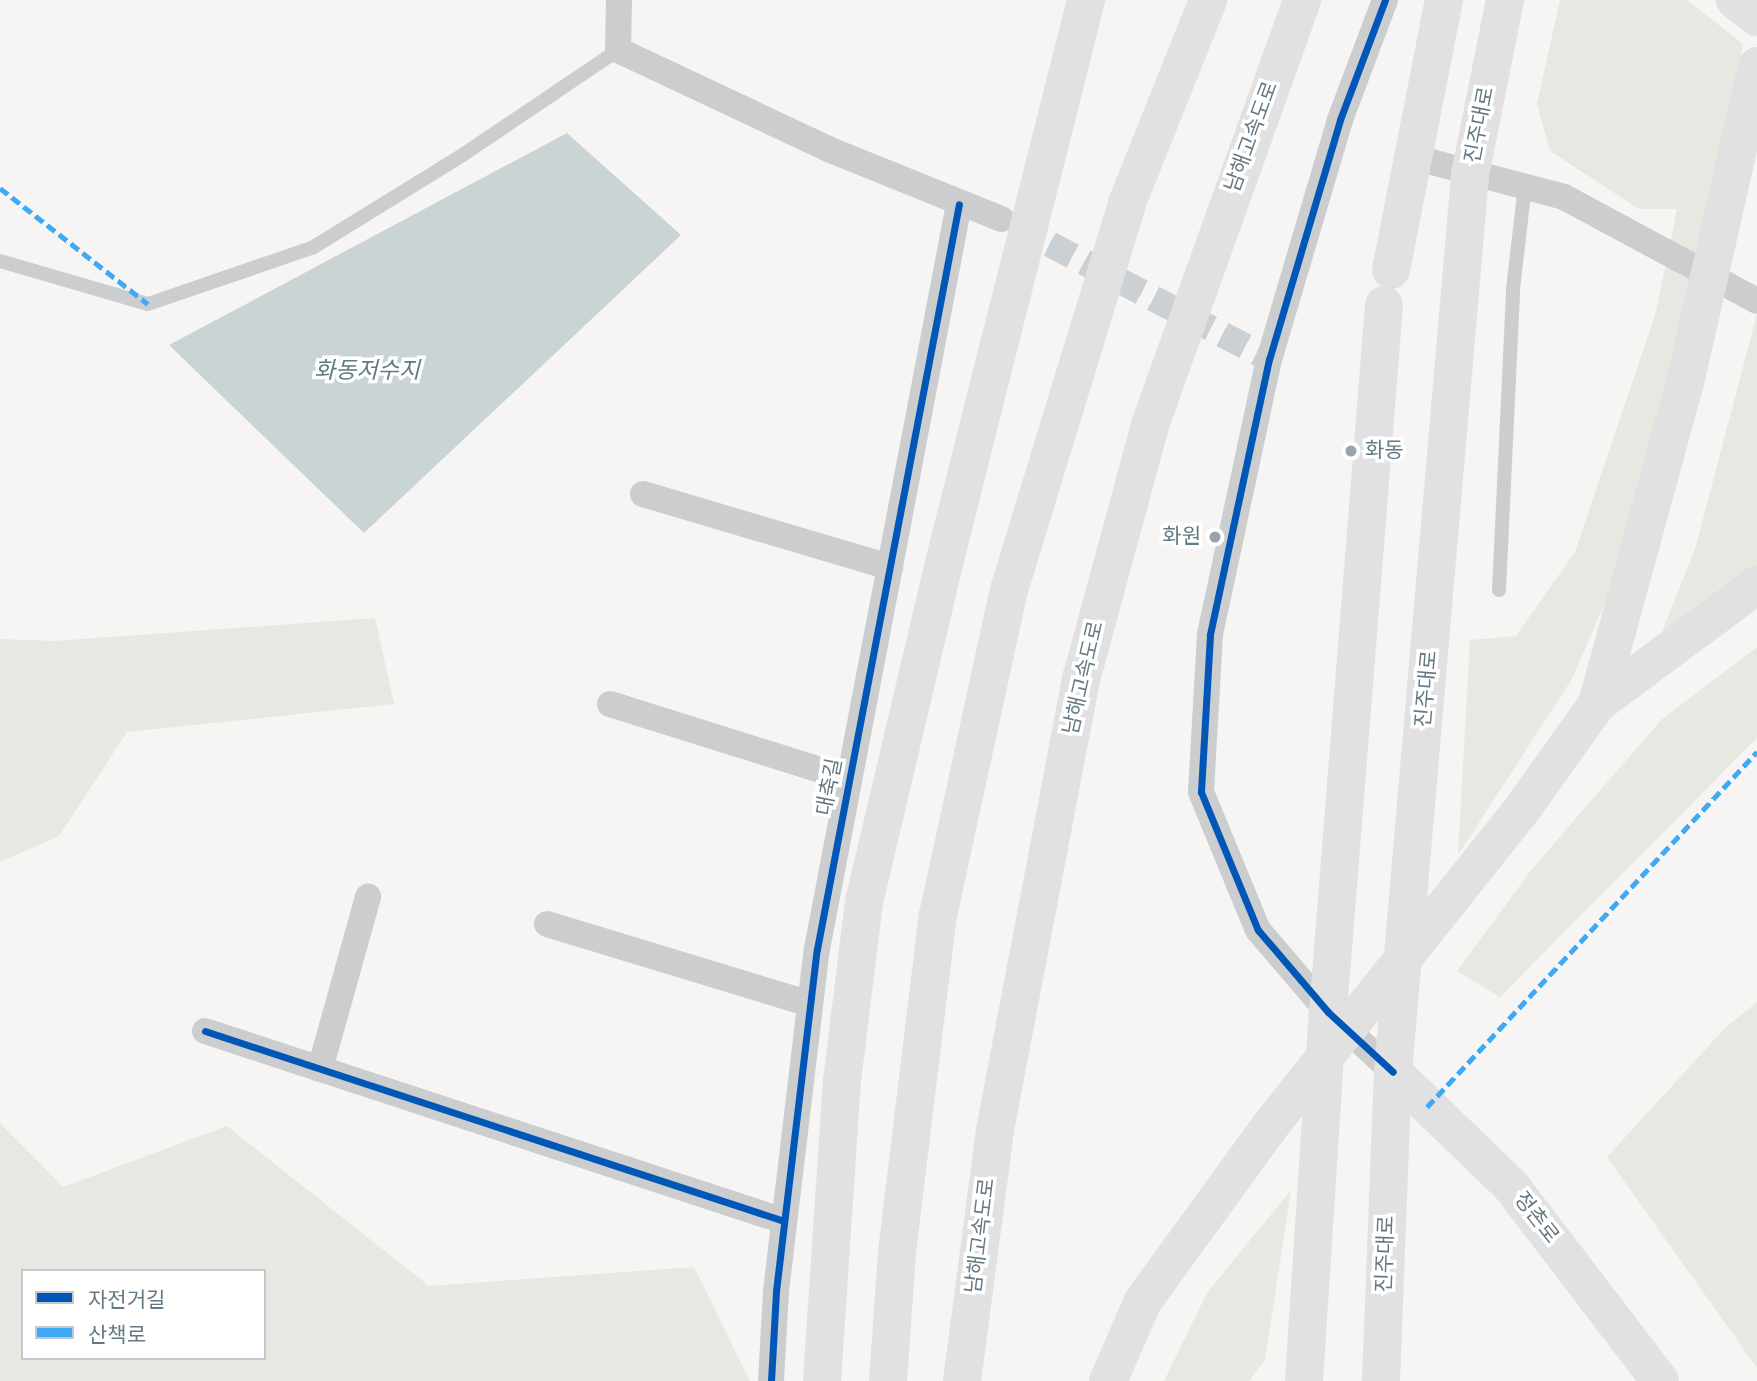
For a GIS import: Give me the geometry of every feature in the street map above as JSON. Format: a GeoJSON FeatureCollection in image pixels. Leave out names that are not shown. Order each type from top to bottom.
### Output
{"type":"FeatureCollection","features":[{"type":"Feature","properties":{"kind":"main road"},"geometry":{"type":"LineString","coordinates":[[822,1381],[842,1082],[864,902],[1011,290],[1041,183],[1086,0]]}},
{"type":"Feature","properties":{"kind":"main road"},"geometry":{"type":"LineString","coordinates":[[888,1381],[897,1252],[938,915],[1009,590],[1127,203],[1208,0]]}},
{"type":"Feature","properties":{"kind":"main road","name":"남해고속도로"},"geometry":{"type":"LineString","coordinates":[[962,1381],[995,1130],[1082,676],[1150,425],[1302,0]]}},
{"type":"Feature","properties":{"kind":"main road"},"geometry":{"type":"LineString","coordinates":[[1304,1381],[1328,1012],[1388,287],[1444,0]]}},
{"type":"Feature","properties":{"kind":"main road","name":"진주대로"},"geometry":{"type":"LineString","coordinates":[[1381,1381],[1393,1072],[1470,175],[1505,0]]}},
{"type":"Feature","properties":{"kind":"main road"},"geometry":{"type":"LineString","coordinates":[[1735,0],[1757,17]]}},
{"type":"Feature","properties":{"kind":"main road"},"geometry":{"type":"LineString","coordinates":[[1597,704],[1685,383],[1744,109],[1757,65]]}},
{"type":"Feature","properties":{"kind":"main road"},"geometry":{"type":"LineString","coordinates":[[1108,1381],[1143,1301],[1269,1126],[1525,805],[1597,704],[1757,585]]}},
{"type":"Feature","properties":{"kind":"main road","name":"정촌로"},"geometry":{"type":"LineString","coordinates":[[1393,1072],[1511,1186],[1660,1381]]}},
{"type":"Feature","properties":{"kind":"street"},"geometry":{"type":"LineString","coordinates":[[619,0],[618,50],[828,149],[1001,219]]}},
{"type":"Feature","properties":{"kind":"street"},"geometry":{"type":"LineString","coordinates":[[1385,0],[1340,120],[1269,359],[1210,635],[1201,792],[1258,930],[1328,1012],[1393,1072]]}},
{"type":"Feature","properties":{"kind":"street"},"geometry":{"type":"LineString","coordinates":[[1413,156],[1470,175],[1525,185],[1564,198],[1757,301]]}},
{"type":"Feature","properties":{"kind":"street","name":"대축길"},"geometry":{"type":"LineString","coordinates":[[771,1381],[784,1222],[810,1004],[849,779],[959,204]]}},
{"type":"Feature","properties":{"kind":"street"},"geometry":{"type":"LineString","coordinates":[[643,494],[890,567]]}},
{"type":"Feature","properties":{"kind":"street"},"geometry":{"type":"LineString","coordinates":[[610,704],[849,779]]}},
{"type":"Feature","properties":{"kind":"street"},"geometry":{"type":"LineString","coordinates":[[320,1069],[368,897]]}},
{"type":"Feature","properties":{"kind":"street"},"geometry":{"type":"LineString","coordinates":[[547,924],[810,1004]]}},
{"type":"Feature","properties":{"kind":"street"},"geometry":{"type":"LineString","coordinates":[[205,1031],[784,1222]]}},
{"type":"Feature","properties":{"kind":"lane"},"geometry":{"type":"LineString","coordinates":[[0,261],[148,304],[300,253],[464,154],[618,50]]}},
{"type":"Feature","properties":{"kind":"lane"},"geometry":{"type":"LineString","coordinates":[[1499,590],[1513,289],[1525,185]]}},
{"type":"Feature","properties":{"kind":"shaded area"},"geometry":{"type":"Polygon","coordinates":[[[1560,0],[1687,0],[1743,44],[1643,515],[1572,679],[1458,855],[1470,640],[1516,636],[1575,552],[1656,312],[1677,209],[1639,209],[1550,151],[1537,104],[1560,0]]]}},
{"type":"Feature","properties":{"kind":"shaded area"},"geometry":{"type":"Polygon","coordinates":[[[1757,314],[1757,578],[1652,657],[1695,549],[1757,314]]]}},
{"type":"Feature","properties":{"kind":"shaded area"},"geometry":{"type":"Polygon","coordinates":[[[375,618],[394,704],[127,732],[59,836],[0,862],[0,639],[54,641],[375,618]]]}},
{"type":"Feature","properties":{"kind":"shaded area"},"geometry":{"type":"Polygon","coordinates":[[[1757,647],[1757,738],[1500,997],[1457,971],[1532,869],[1661,720],[1757,647]]]}},
{"type":"Feature","properties":{"kind":"shaded area"},"geometry":{"type":"Polygon","coordinates":[[[1757,1002],[1757,1368],[1607,1157],[1725,1028],[1757,1002]]]}},
{"type":"Feature","properties":{"kind":"shaded area"},"geometry":{"type":"Polygon","coordinates":[[[0,1123],[63,1187],[227,1126],[429,1286],[694,1267],[750,1381],[0,1381],[0,1123]]]}},
{"type":"Feature","properties":{"kind":"shaded area"},"geometry":{"type":"Polygon","coordinates":[[[1291,1190],[1265,1360],[1249,1381],[1164,1381],[1207,1293],[1291,1190]]]}},
{"type":"Feature","properties":{"kind":"water","name":"화동저수지"},"geometry":{"type":"Polygon","coordinates":[[[567,133],[681,235],[364,533],[169,345],[567,133]]]}},
{"type":"Feature","properties":{"kind":"tunnel"},"geometry":{"type":"LineString","coordinates":[[1015,226],[1269,359]]}},
{"type":"Feature","properties":{"kind":"marked path"},"geometry":{"type":"LineString","coordinates":[[0,188],[148,304]]}},
{"type":"Feature","properties":{"kind":"marked path"},"geometry":{"type":"LineString","coordinates":[[1427,1107],[1757,752]]}},
{"type":"Feature","properties":{"kind":"cycle path"},"geometry":{"type":"LineString","coordinates":[[1385,0],[1340,120],[1269,359],[1210,635],[1201,792],[1258,930],[1328,1012],[1393,1072]]}},
{"type":"Feature","properties":{"kind":"cycle path"},"geometry":{"type":"LineString","coordinates":[[771,1381],[776,1291],[817,949],[959,204]]}},
{"type":"Feature","properties":{"kind":"cycle path"},"geometry":{"type":"LineString","coordinates":[[205,1031],[784,1221]]}},
{"type":"Feature","properties":{"kind":"place","name":"화동"},"geometry":{"type":"Point","coordinates":[1351,451]}},
{"type":"Feature","properties":{"kind":"place","name":"화원"},"geometry":{"type":"Point","coordinates":[1215,537]}}]}
